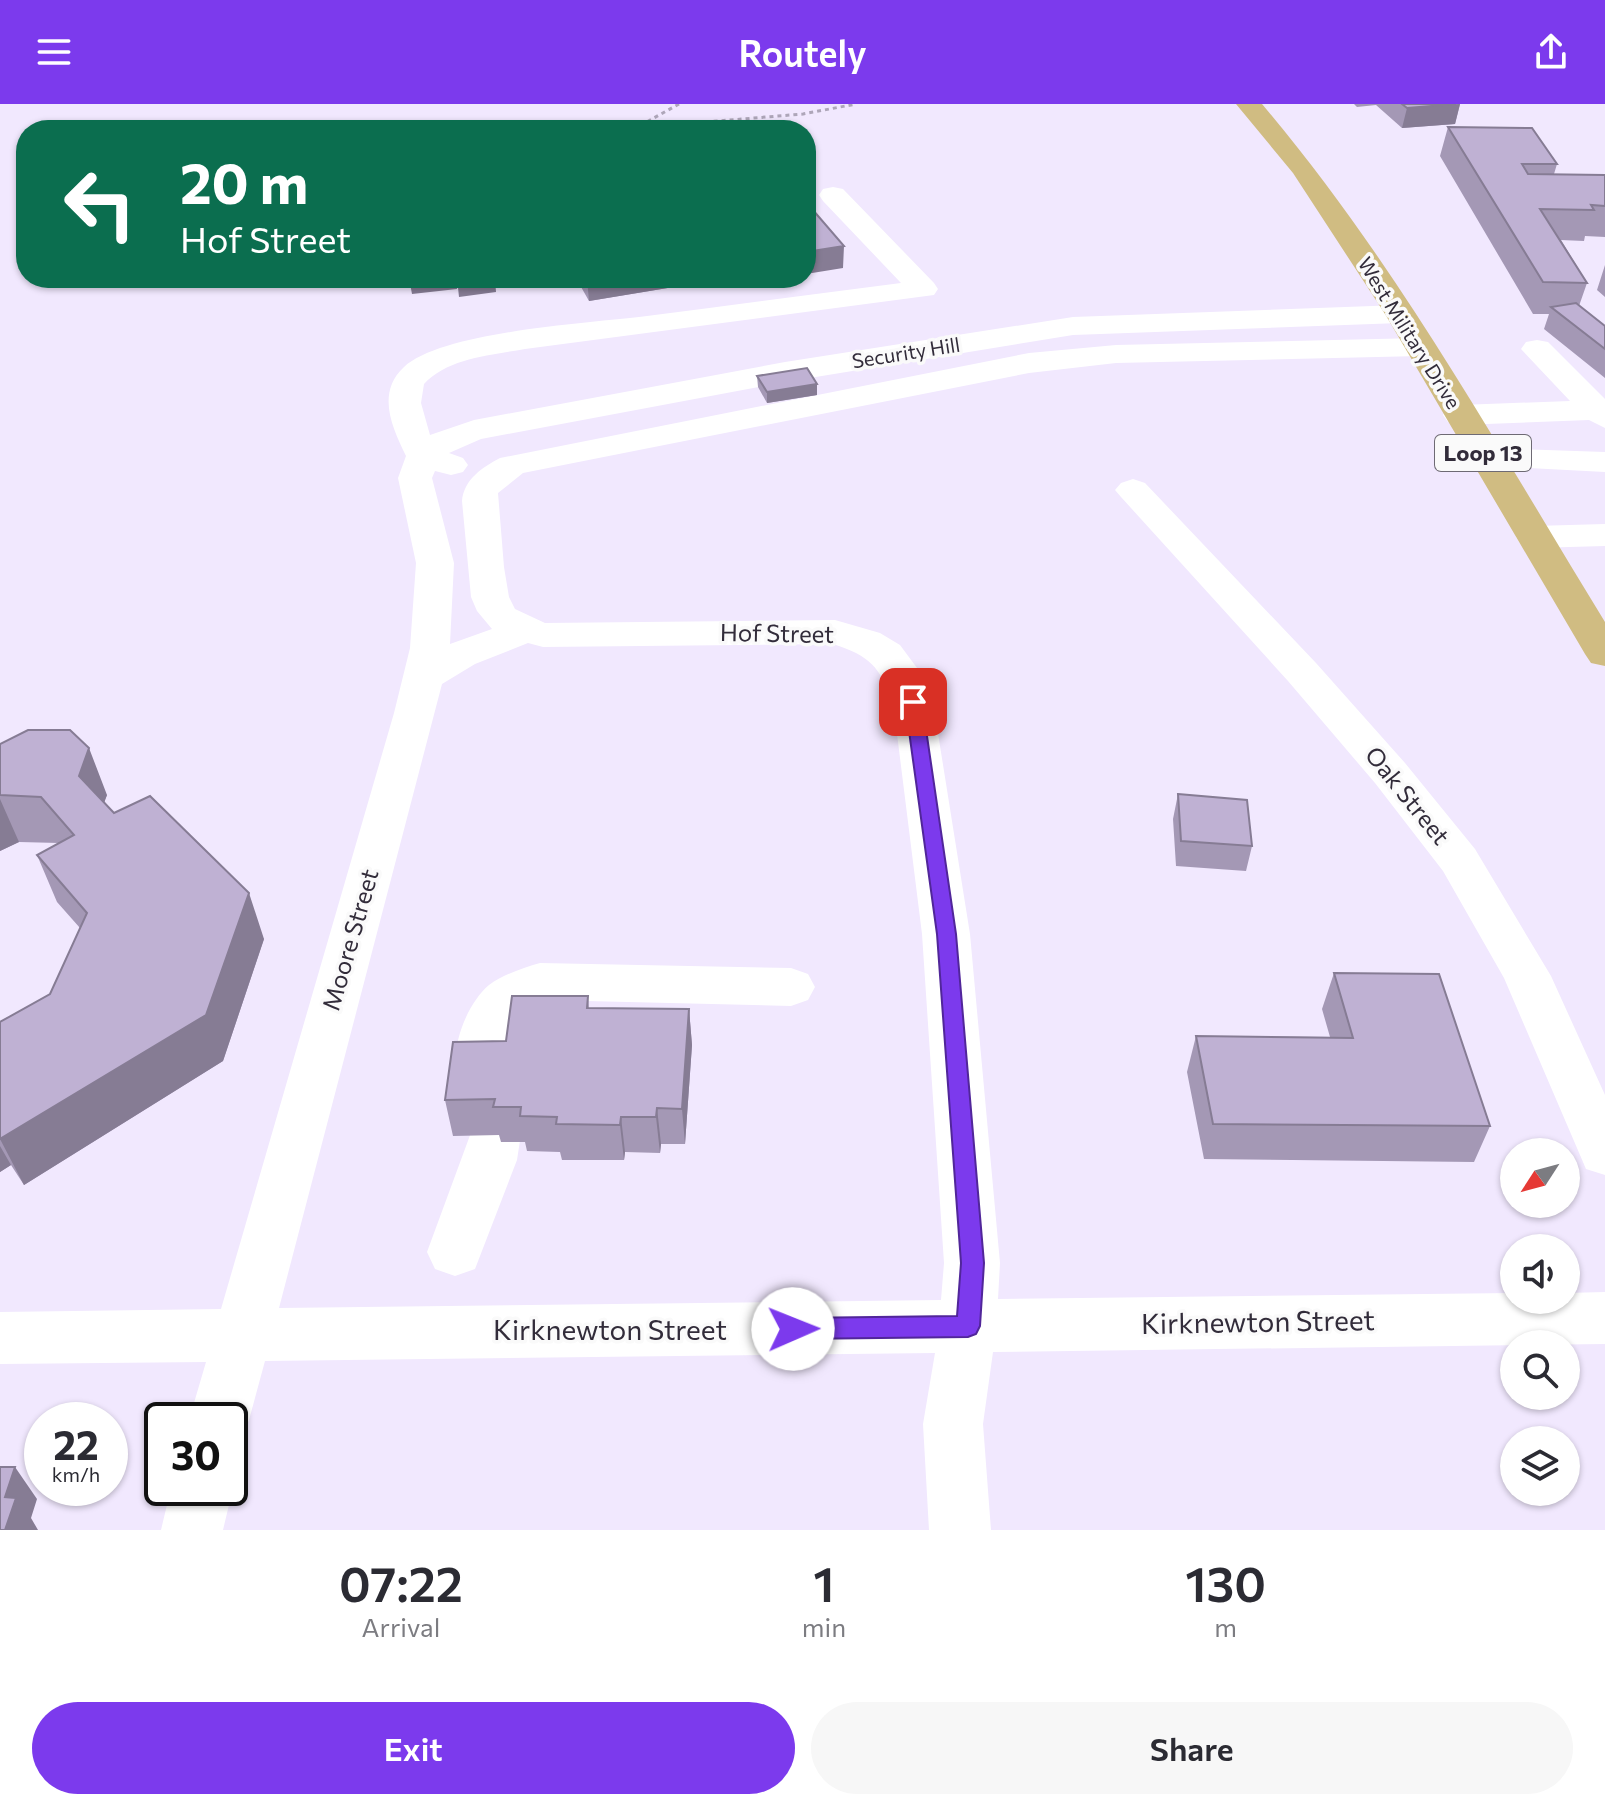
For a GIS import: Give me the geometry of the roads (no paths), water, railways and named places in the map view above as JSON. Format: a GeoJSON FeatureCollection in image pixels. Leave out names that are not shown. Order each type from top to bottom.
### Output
{"type":"FeatureCollection","features":[{"type":"Feature","properties":{"kind":"main road","name":"West Military Drive"},"geometry":{"type":"LineString","coordinates":[[1249,104],[1303,169],[1400,314],[1605,654]]}},
{"type":"Feature","properties":{"kind":"street"},"geometry":{"type":"LineString","coordinates":[[492,477],[423,456],[407,423],[405,389],[417,372],[441,359],[526,341],[923,289],[833,195]]}},
{"type":"Feature","properties":{"kind":"street","name":"Security Hill"},"geometry":{"type":"LineString","coordinates":[[423,456],[444,440],[474,430],[866,359],[1073,326],[1400,314]]}},
{"type":"Feature","properties":{"kind":"street","name":"Security Hill"},"geometry":{"type":"LineString","coordinates":[[492,477],[512,465],[1029,363],[1116,354],[1420,347]]}},
{"type":"Feature","properties":{"kind":"street"},"geometry":{"type":"LineString","coordinates":[[1537,349],[1601,414]]}},
{"type":"Feature","properties":{"kind":"street"},"geometry":{"type":"LineString","coordinates":[[866,359],[890,392]]}},
{"type":"Feature","properties":{"kind":"street"},"geometry":{"type":"LineString","coordinates":[[642,399],[664,436]]}},
{"type":"Feature","properties":{"kind":"street"},"geometry":{"type":"LineString","coordinates":[[1460,415],[1601,414]]}},
{"type":"Feature","properties":{"kind":"street","name":"Moore Street"},"geometry":{"type":"LineString","coordinates":[[224,1402],[430,648],[435,563],[415,478],[423,456]]}},
{"type":"Feature","properties":{"kind":"street"},"geometry":{"type":"LineString","coordinates":[[1486,458],[1605,462]]}},
{"type":"Feature","properties":{"kind":"street","name":"Hof Street"},"geometry":{"type":"LineString","coordinates":[[492,477],[480,494],[481,528],[492,604],[511,626],[543,635],[835,632],[876,644],[900,667],[913,702],[946,934],[972,1263],[968,1326],[953,1424],[960,1530]]}},
{"type":"Feature","properties":{"kind":"street","name":"Oak Street"},"geometry":{"type":"LineString","coordinates":[[1133,490],[1302,672],[1390,773],[1459,860],[1527,976],[1605,1153]]}},
{"type":"Feature","properties":{"kind":"street"},"geometry":{"type":"LineString","coordinates":[[1534,537],[1605,535]]}},
{"type":"Feature","properties":{"kind":"street"},"geometry":{"type":"LineString","coordinates":[[423,678],[446,660],[473,647],[529,631]]}},
{"type":"Feature","properties":{"kind":"street"},"geometry":{"type":"LineString","coordinates":[[491,1078],[516,1015],[535,1002],[791,994]]}},
{"type":"Feature","properties":{"kind":"street"},"geometry":{"type":"LineString","coordinates":[[455,1252],[483,1135]]}},
{"type":"Feature","properties":{"kind":"street","name":"Kirknewton Street"},"geometry":{"type":"LineString","coordinates":[[0,1338],[1605,1318]]}},
{"type":"Feature","properties":{"kind":"street"},"geometry":{"type":"LineString","coordinates":[[192,1530],[198,1506]]}}]}
